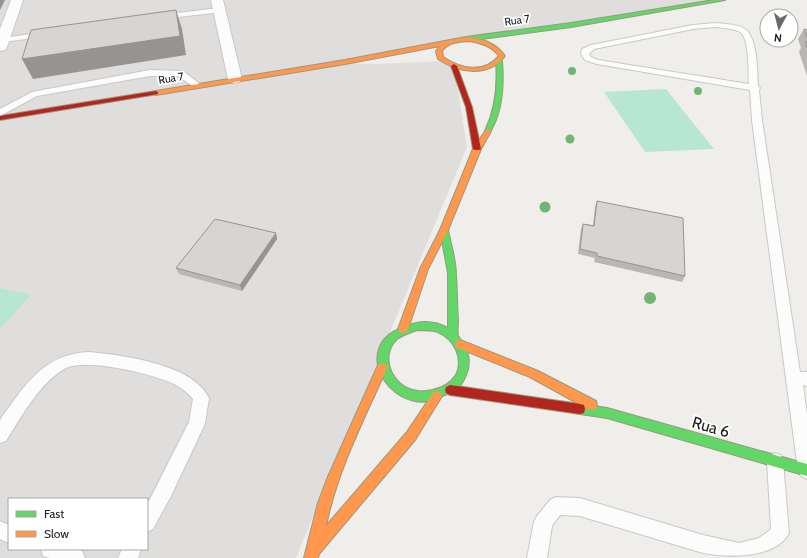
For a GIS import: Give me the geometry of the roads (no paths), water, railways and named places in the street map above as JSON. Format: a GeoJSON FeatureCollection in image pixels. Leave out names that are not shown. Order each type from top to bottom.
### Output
{"type":"FeatureCollection","features":[{"type":"Feature","properties":{"kind":"street"},"geometry":{"type":"LineString","coordinates":[[1,44],[17,0]]}},
{"type":"Feature","properties":{"kind":"street","name":"Rua 7"},"geometry":{"type":"LineString","coordinates":[[0,118],[345,62],[466,39],[571,25],[723,0]]}},
{"type":"Feature","properties":{"kind":"street"},"geometry":{"type":"LineString","coordinates":[[218,5],[235,79]]}},
{"type":"Feature","properties":{"kind":"street","name":"Rua 7"},"geometry":{"type":"LineString","coordinates":[[536,40],[571,25]]}},
{"type":"Feature","properties":{"kind":"street"},"geometry":{"type":"LineString","coordinates":[[403,329],[424,269],[444,230],[477,149],[491,125],[497,109],[503,56],[500,50],[486,42],[466,39]]}},
{"type":"Feature","properties":{"kind":"street"},"geometry":{"type":"LineString","coordinates":[[443,61],[439,51],[447,43]]}},
{"type":"Feature","properties":{"kind":"street"},"geometry":{"type":"LineString","coordinates":[[428,61],[443,61],[462,68],[480,69],[495,65],[503,56]]}},
{"type":"Feature","properties":{"kind":"street","name":"Rua 7"},"geometry":{"type":"LineString","coordinates":[[345,62],[399,62]]}},
{"type":"Feature","properties":{"kind":"street"},"geometry":{"type":"LineString","coordinates":[[454,66],[474,121],[477,149]]}},
{"type":"Feature","properties":{"kind":"street"},"geometry":{"type":"LineString","coordinates":[[444,230],[452,273],[453,337]]}},
{"type":"Feature","properties":{"kind":"street"},"geometry":{"type":"LineString","coordinates":[[416,326],[429,326],[442,330],[453,337],[460,344],[465,356],[465,369],[460,380],[450,390],[437,396],[423,398],[409,395],[396,389],[387,379],[382,368],[381,356],[386,345],[393,336],[403,329],[416,326]]}},
{"type":"Feature","properties":{"kind":"street"},"geometry":{"type":"LineString","coordinates":[[460,344],[534,374],[607,413]]}},
{"type":"Feature","properties":{"kind":"street"},"geometry":{"type":"LineString","coordinates":[[313,554],[321,514],[326,500],[345,451],[382,368]]}},
{"type":"Feature","properties":{"kind":"street"},"geometry":{"type":"LineString","coordinates":[[450,390],[607,413]]}},
{"type":"Feature","properties":{"kind":"street"},"geometry":{"type":"LineString","coordinates":[[313,554],[411,436],[437,396]]}},
{"type":"Feature","properties":{"kind":"street","name":"Rua 6"},"geometry":{"type":"LineString","coordinates":[[607,413],[807,470]]}},
{"type":"Feature","properties":{"kind":"lane"},"geometry":{"type":"LineString","coordinates":[[156,18],[218,5]]}},
{"type":"Feature","properties":{"kind":"lane"},"geometry":{"type":"LineString","coordinates":[[756,88],[597,62],[586,58],[584,51],[591,47],[694,27],[715,25],[731,27],[743,31],[750,42],[756,88],[757,120],[800,378],[807,470]]}},
{"type":"Feature","properties":{"kind":"lane"},"geometry":{"type":"LineString","coordinates":[[1,44],[56,32]]}},
{"type":"Feature","properties":{"kind":"lane"},"geometry":{"type":"LineString","coordinates":[[0,113],[14,104],[35,94],[150,74],[180,73],[197,86]]}},
{"type":"Feature","properties":{"kind":"lane"},"geometry":{"type":"LineString","coordinates":[[0,435],[40,380],[63,362],[109,360],[149,368],[181,380],[192,386],[201,398],[197,423],[165,490],[148,521]]}},
{"type":"Feature","properties":{"kind":"lane"},"geometry":{"type":"LineString","coordinates":[[537,558],[543,522],[556,506],[580,506],[703,544],[739,552],[763,547],[780,533],[774,461]]}},
{"type":"Feature","properties":{"kind":"lane"},"geometry":{"type":"LineString","coordinates":[[53,550],[75,558]]}}]}
